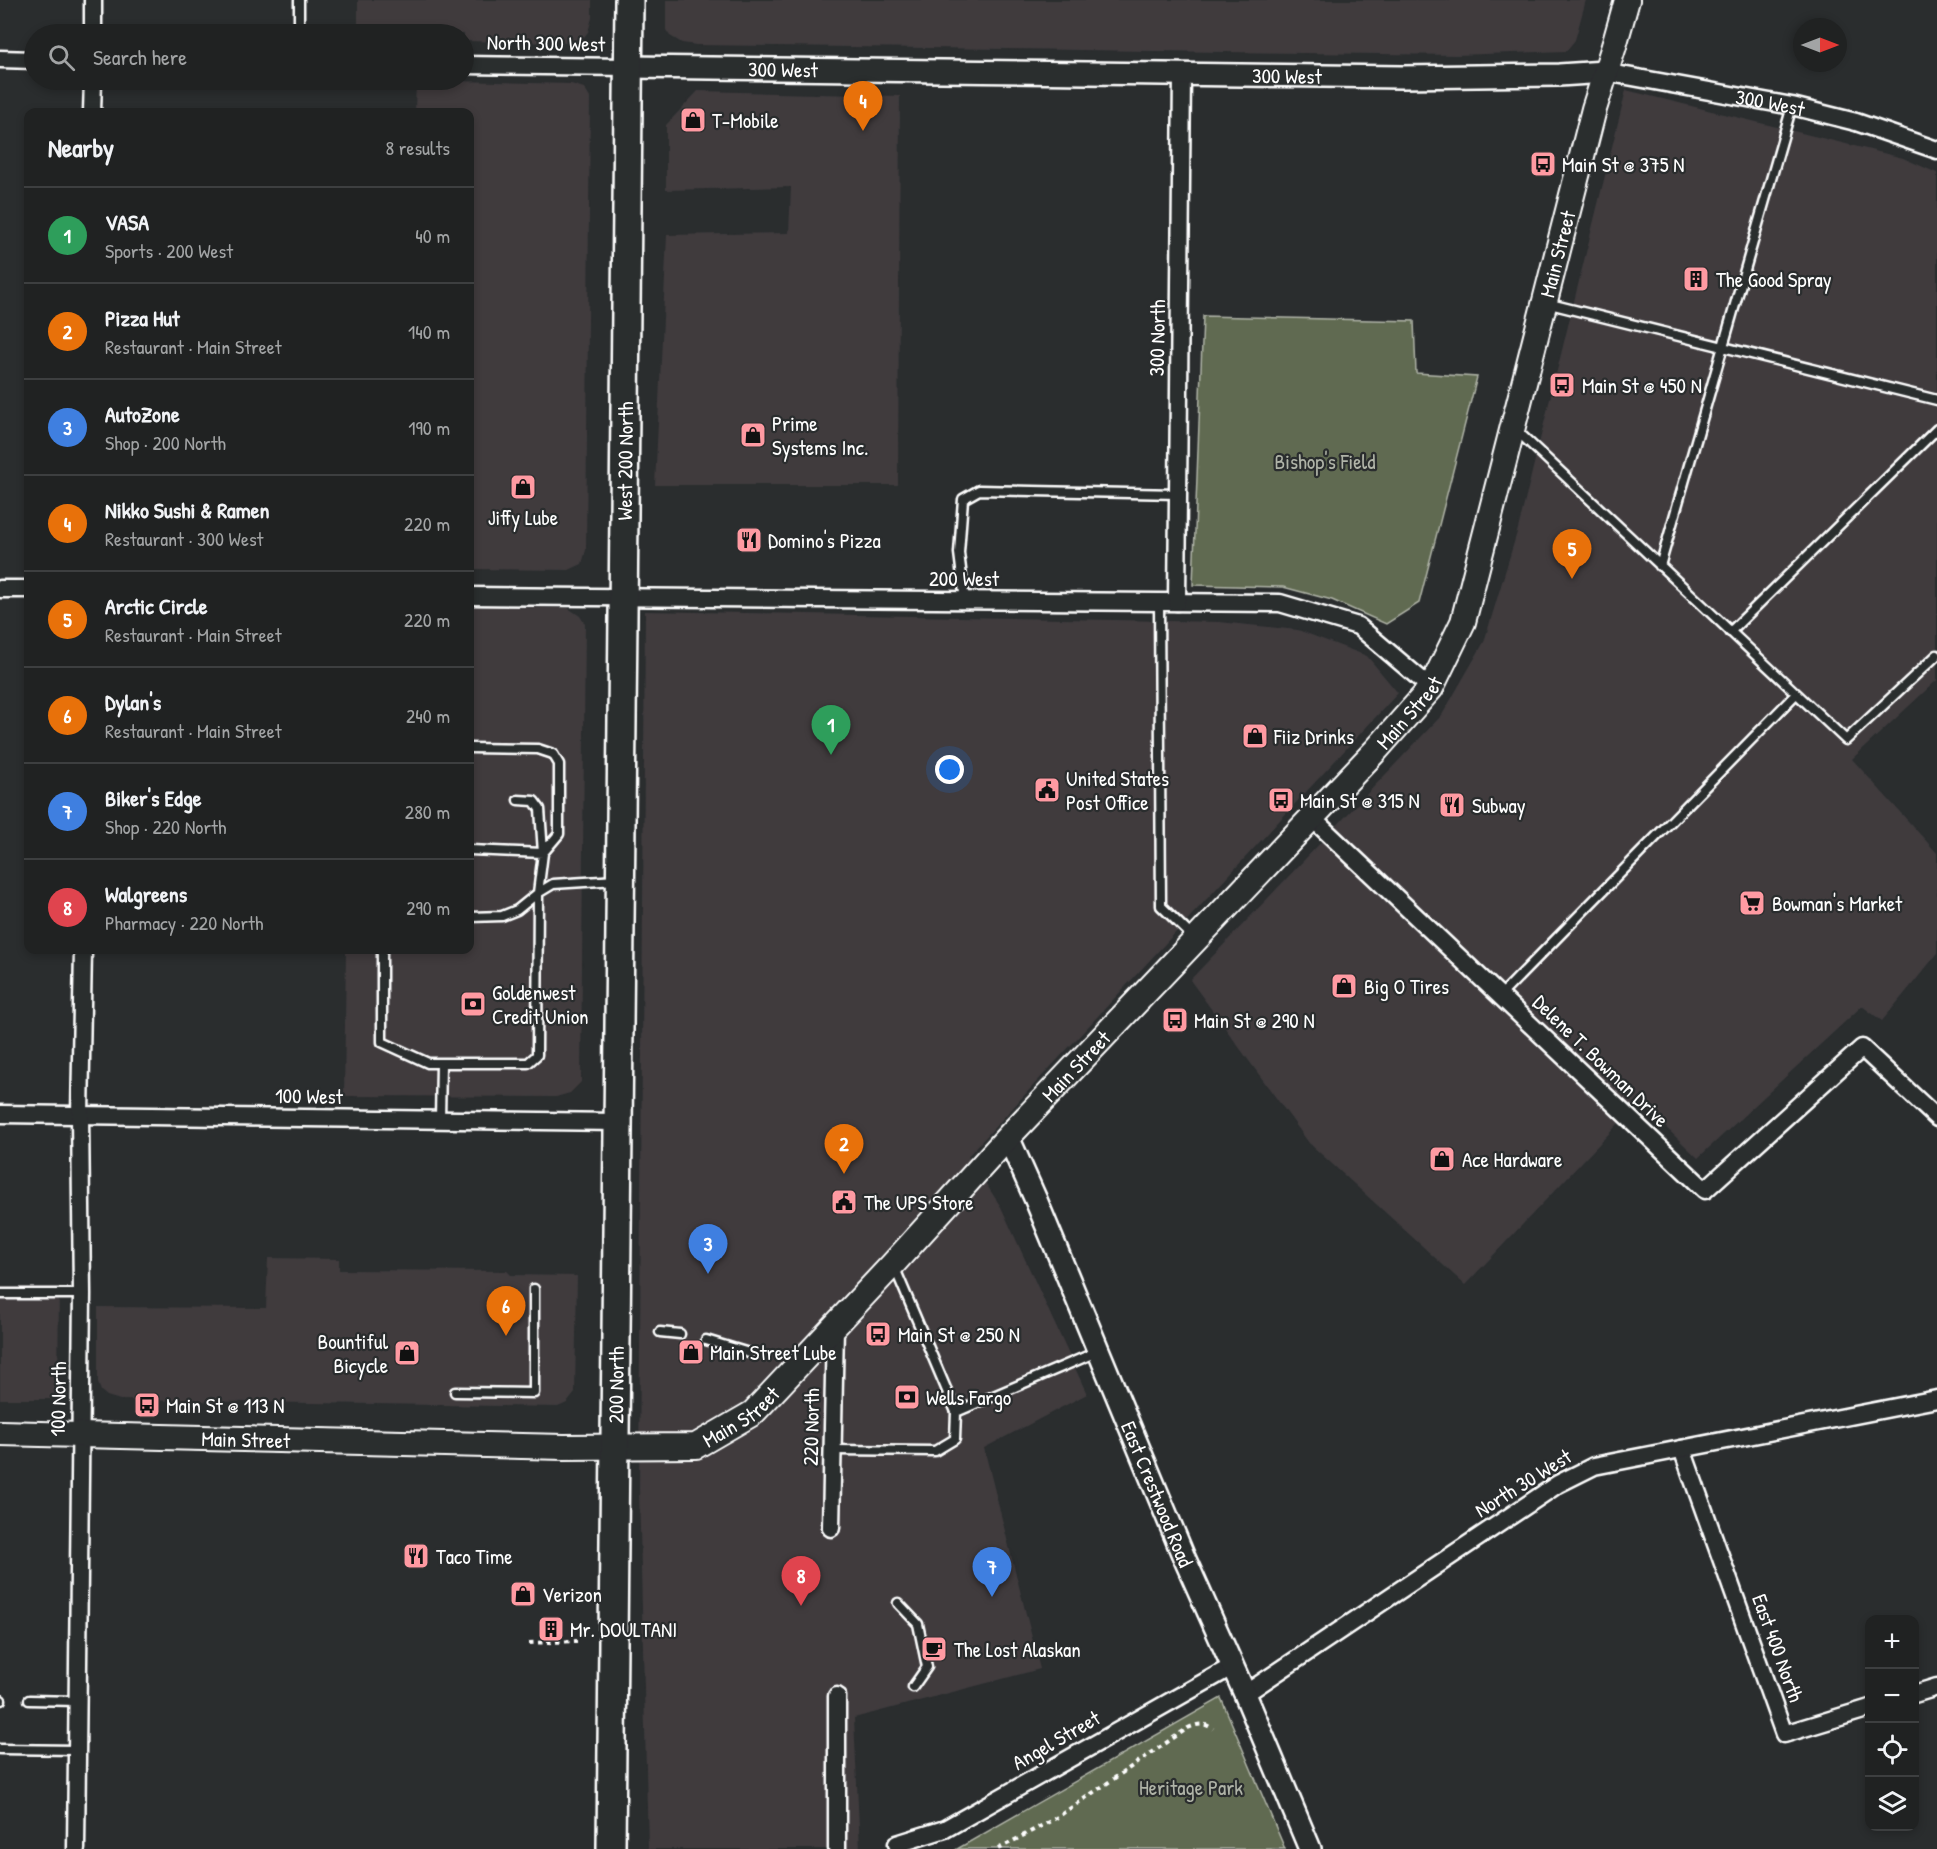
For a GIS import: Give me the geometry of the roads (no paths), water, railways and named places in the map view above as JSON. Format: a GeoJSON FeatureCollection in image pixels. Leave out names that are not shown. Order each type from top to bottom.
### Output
{"type":"FeatureCollection","features":[{"type":"Feature","properties":{"kind":"main road","name":"West 200 North"},"geometry":{"type":"LineString","coordinates":[[620,923],[629,0]]}},
{"type":"Feature","properties":{"kind":"main road","name":"Main Street"},"geometry":{"type":"LineString","coordinates":[[0,1434],[696,1446],[753,1413],[1008,1137],[1225,911],[1431,688],[1463,622],[1594,109],[1627,0]]}},
{"type":"Feature","properties":{"kind":"main road","name":"200 North"},"geometry":{"type":"LineString","coordinates":[[611,1849],[620,923]]}},
{"type":"Feature","properties":{"kind":"street"},"geometry":{"type":"LineString","coordinates":[[93,0],[93,24]]}},
{"type":"Feature","properties":{"kind":"street"},"geometry":{"type":"LineString","coordinates":[[0,59],[24,60]]}},
{"type":"Feature","properties":{"kind":"street","name":"North 300 West"},"geometry":{"type":"LineString","coordinates":[[474,65],[628,67]]}},
{"type":"Feature","properties":{"kind":"street","name":"300 West"},"geometry":{"type":"LineString","coordinates":[[628,67],[1402,77],[1559,75],[1605,72],[1792,106],[1856,122],[1923,143],[1937,150]]}},
{"type":"Feature","properties":{"kind":"street","name":"300 North"},"geometry":{"type":"LineString","coordinates":[[1168,602],[1178,494],[1182,74]]}},
{"type":"Feature","properties":{"kind":"street"},"geometry":{"type":"LineString","coordinates":[[92,108],[93,90]]}},
{"type":"Feature","properties":{"kind":"street"},"geometry":{"type":"LineString","coordinates":[[0,589],[24,589]]}},
{"type":"Feature","properties":{"kind":"street","name":"200 West"},"geometry":{"type":"LineString","coordinates":[[474,596],[1280,603],[1358,626],[1431,688]]}},
{"type":"Feature","properties":{"kind":"street","name":"Delene T. Bowman Drive"},"geometry":{"type":"LineString","coordinates":[[1312,818],[1705,1190],[1862,1048],[1937,1118]]}},
{"type":"Feature","properties":{"kind":"street","name":"100 North"},"geometry":{"type":"LineString","coordinates":[[76,1849],[83,954]]}},
{"type":"Feature","properties":{"kind":"street","name":"100 West"},"geometry":{"type":"LineString","coordinates":[[0,1114],[618,1122]]}},
{"type":"Feature","properties":{"kind":"street","name":"East Crestwood Road"},"geometry":{"type":"LineString","coordinates":[[1008,1137],[1183,1555],[1233,1666],[1310,1849]]}},
{"type":"Feature","properties":{"kind":"street","name":"220 North"},"geometry":{"type":"LineString","coordinates":[[831,1528],[835,1326]]}},
{"type":"Feature","properties":{"kind":"street","name":"North 30 West"},"geometry":{"type":"LineString","coordinates":[[1245,1694],[1558,1484],[1594,1466],[1937,1399]]}},
{"type":"Feature","properties":{"kind":"street","name":"East 400 North"},"geometry":{"type":"LineString","coordinates":[[1682,1449],[1785,1734],[1865,1709]]}},
{"type":"Feature","properties":{"kind":"street","name":"Angel Street"},"geometry":{"type":"LineString","coordinates":[[897,1847],[945,1829],[1233,1666]]}},
{"type":"Feature","properties":{"kind":"street"},"geometry":{"type":"LineString","coordinates":[[1919,1692],[1937,1687]]}},
{"type":"Feature","properties":{"kind":"street"},"geometry":{"type":"LineString","coordinates":[[837,1696],[837,1849]]}},
{"type":"Feature","properties":{"kind":"lane"},"geometry":{"type":"LineString","coordinates":[[299,0],[299,24]]}},
{"type":"Feature","properties":{"kind":"lane"},"geometry":{"type":"LineString","coordinates":[[1660,566],[1792,106]]}},
{"type":"Feature","properties":{"kind":"lane"},"geometry":{"type":"LineString","coordinates":[[1545,303],[1937,400]]}},
{"type":"Feature","properties":{"kind":"lane"},"geometry":{"type":"LineString","coordinates":[[1513,428],[1846,740],[1937,655]]}},
{"type":"Feature","properties":{"kind":"lane"},"geometry":{"type":"LineString","coordinates":[[1730,632],[1937,429]]}},
{"type":"Feature","properties":{"kind":"lane"},"geometry":{"type":"LineString","coordinates":[[965,601],[959,553],[963,499],[979,490],[1178,494]]}},
{"type":"Feature","properties":{"kind":"lane"},"geometry":{"type":"LineString","coordinates":[[1168,602],[1161,906],[1196,939]]}},
{"type":"Feature","properties":{"kind":"lane"},"geometry":{"type":"LineString","coordinates":[[1500,996],[1796,694]]}},
{"type":"Feature","properties":{"kind":"lane"},"geometry":{"type":"LineString","coordinates":[[474,748],[538,749],[553,754],[559,764],[559,834],[543,853]]}},
{"type":"Feature","properties":{"kind":"lane"},"geometry":{"type":"LineString","coordinates":[[382,954],[382,1042],[428,1063],[528,1063],[537,1055],[538,893],[543,853],[540,809],[534,801],[518,800]]}},
{"type":"Feature","properties":{"kind":"lane"},"geometry":{"type":"LineString","coordinates":[[474,850],[543,853]]}},
{"type":"Feature","properties":{"kind":"lane"},"geometry":{"type":"LineString","coordinates":[[474,917],[502,916],[517,910],[553,884],[620,880]]}},
{"type":"Feature","properties":{"kind":"lane"},"geometry":{"type":"LineString","coordinates":[[440,1120],[441,1063]]}},
{"type":"Feature","properties":{"kind":"lane"},"geometry":{"type":"LineString","coordinates":[[833,1450],[935,1451],[956,1439],[956,1412],[893,1264]]}},
{"type":"Feature","properties":{"kind":"lane"},"geometry":{"type":"LineString","coordinates":[[455,1392],[534,1393],[534,1289]]}},
{"type":"Feature","properties":{"kind":"lane"},"geometry":{"type":"LineString","coordinates":[[0,1294],[82,1294]]}},
{"type":"Feature","properties":{"kind":"lane"},"geometry":{"type":"LineString","coordinates":[[660,1332],[680,1334]]}},
{"type":"Feature","properties":{"kind":"lane"},"geometry":{"type":"LineString","coordinates":[[706,1340],[749,1353]]}},
{"type":"Feature","properties":{"kind":"lane"},"geometry":{"type":"LineString","coordinates":[[956,1412],[1099,1350]]}},
{"type":"Feature","properties":{"kind":"lane"},"geometry":{"type":"LineString","coordinates":[[898,1603],[918,1624],[927,1667],[913,1687]]}},
{"type":"Feature","properties":{"kind":"lane"},"geometry":{"type":"LineString","coordinates":[[29,1700],[78,1701]]}},
{"type":"Feature","properties":{"kind":"lane"},"geometry":{"type":"LineString","coordinates":[[0,1749],[77,1750]]}},
{"type":"Feature","properties":{"kind":"place","name":"T-Mobile"},"geometry":{"type":"Point","coordinates":[693,120]}},
{"type":"Feature","properties":{"kind":"place","name":"Nikko Sushi & Ramen"},"geometry":{"type":"Point","coordinates":[863,131]}},
{"type":"Feature","properties":{"kind":"place","name":"Main St @ 375 N"},"geometry":{"type":"Point","coordinates":[1543,164]}},
{"type":"Feature","properties":{"kind":"place","name":"The Good Spray"},"geometry":{"type":"Point","coordinates":[1696,279]}},
{"type":"Feature","properties":{"kind":"place","name":"Main St @ 450 N"},"geometry":{"type":"Point","coordinates":[1562,385]}},
{"type":"Feature","properties":{"kind":"place","name":"Prime Systems Inc."},"geometry":{"type":"Point","coordinates":[753,435]}},
{"type":"Feature","properties":{"kind":"place","name":"Jiffy Lube"},"geometry":{"type":"Point","coordinates":[523,487]}},
{"type":"Feature","properties":{"kind":"place","name":"Domino's Pizza"},"geometry":{"type":"Point","coordinates":[749,540]}},
{"type":"Feature","properties":{"kind":"place","name":"Arctic Circle"},"geometry":{"type":"Point","coordinates":[1572,579]}},
{"type":"Feature","properties":{"kind":"place","name":"Fiiz Drinks"},"geometry":{"type":"Point","coordinates":[1255,736]}},
{"type":"Feature","properties":{"kind":"place","name":"VASA"},"geometry":{"type":"Point","coordinates":[831,755]}},
{"type":"Feature","properties":{"kind":"place","name":"United States Post Office"},"geometry":{"type":"Point","coordinates":[1047,790]}},
{"type":"Feature","properties":{"kind":"place","name":"Main St @ 315 N"},"geometry":{"type":"Point","coordinates":[1281,800]}},
{"type":"Feature","properties":{"kind":"place","name":"Subway"},"geometry":{"type":"Point","coordinates":[1452,805]}},
{"type":"Feature","properties":{"kind":"place","name":"Bowman's Market"},"geometry":{"type":"Point","coordinates":[1752,903]}},
{"type":"Feature","properties":{"kind":"place","name":"Big O Tires"},"geometry":{"type":"Point","coordinates":[1344,986]}},
{"type":"Feature","properties":{"kind":"place","name":"Goldenwest Credit Union"},"geometry":{"type":"Point","coordinates":[473,1004]}},
{"type":"Feature","properties":{"kind":"place","name":"Main St @ 290 N"},"geometry":{"type":"Point","coordinates":[1175,1020]}},
{"type":"Feature","properties":{"kind":"place","name":"Ace Hardware"},"geometry":{"type":"Point","coordinates":[1442,1159]}},
{"type":"Feature","properties":{"kind":"place","name":"Pizza Hut"},"geometry":{"type":"Point","coordinates":[844,1174]}},
{"type":"Feature","properties":{"kind":"place","name":"The UPS Store"},"geometry":{"type":"Point","coordinates":[844,1202]}},
{"type":"Feature","properties":{"kind":"place","name":"AutoZone"},"geometry":{"type":"Point","coordinates":[708,1274]}},
{"type":"Feature","properties":{"kind":"place","name":"Main St @ 250 N"},"geometry":{"type":"Point","coordinates":[878,1334]}},
{"type":"Feature","properties":{"kind":"place","name":"Dylan's"},"geometry":{"type":"Point","coordinates":[506,1336]}},
{"type":"Feature","properties":{"kind":"place","name":"Main Street Lube"},"geometry":{"type":"Point","coordinates":[691,1352]}},
{"type":"Feature","properties":{"kind":"place","name":"Bountiful Bicycle"},"geometry":{"type":"Point","coordinates":[407,1353]}},
{"type":"Feature","properties":{"kind":"place","name":"Wells Fargo"},"geometry":{"type":"Point","coordinates":[907,1397]}},
{"type":"Feature","properties":{"kind":"place","name":"Main St @ 113 N"},"geometry":{"type":"Point","coordinates":[147,1405]}},
{"type":"Feature","properties":{"kind":"place","name":"Taco Time"},"geometry":{"type":"Point","coordinates":[416,1556]}},
{"type":"Feature","properties":{"kind":"place","name":"Verizon"},"geometry":{"type":"Point","coordinates":[523,1594]}},
{"type":"Feature","properties":{"kind":"place","name":"Biker's Edge"},"geometry":{"type":"Point","coordinates":[992,1597]}},
{"type":"Feature","properties":{"kind":"place","name":"Walgreens"},"geometry":{"type":"Point","coordinates":[801,1606]}},
{"type":"Feature","properties":{"kind":"place","name":"Mr. DOULTANI"},"geometry":{"type":"Point","coordinates":[551,1629]}},
{"type":"Feature","properties":{"kind":"place","name":"The Lost Alaskan"},"geometry":{"type":"Point","coordinates":[934,1649]}},
{"type":"Feature","properties":{"kind":"park label","name":"Bishop's Field"},"geometry":{"type":"Point","coordinates":[1325,461]}},
{"type":"Feature","properties":{"kind":"park label","name":"Heritage Park"},"geometry":{"type":"Point","coordinates":[1191,1787]}}]}
